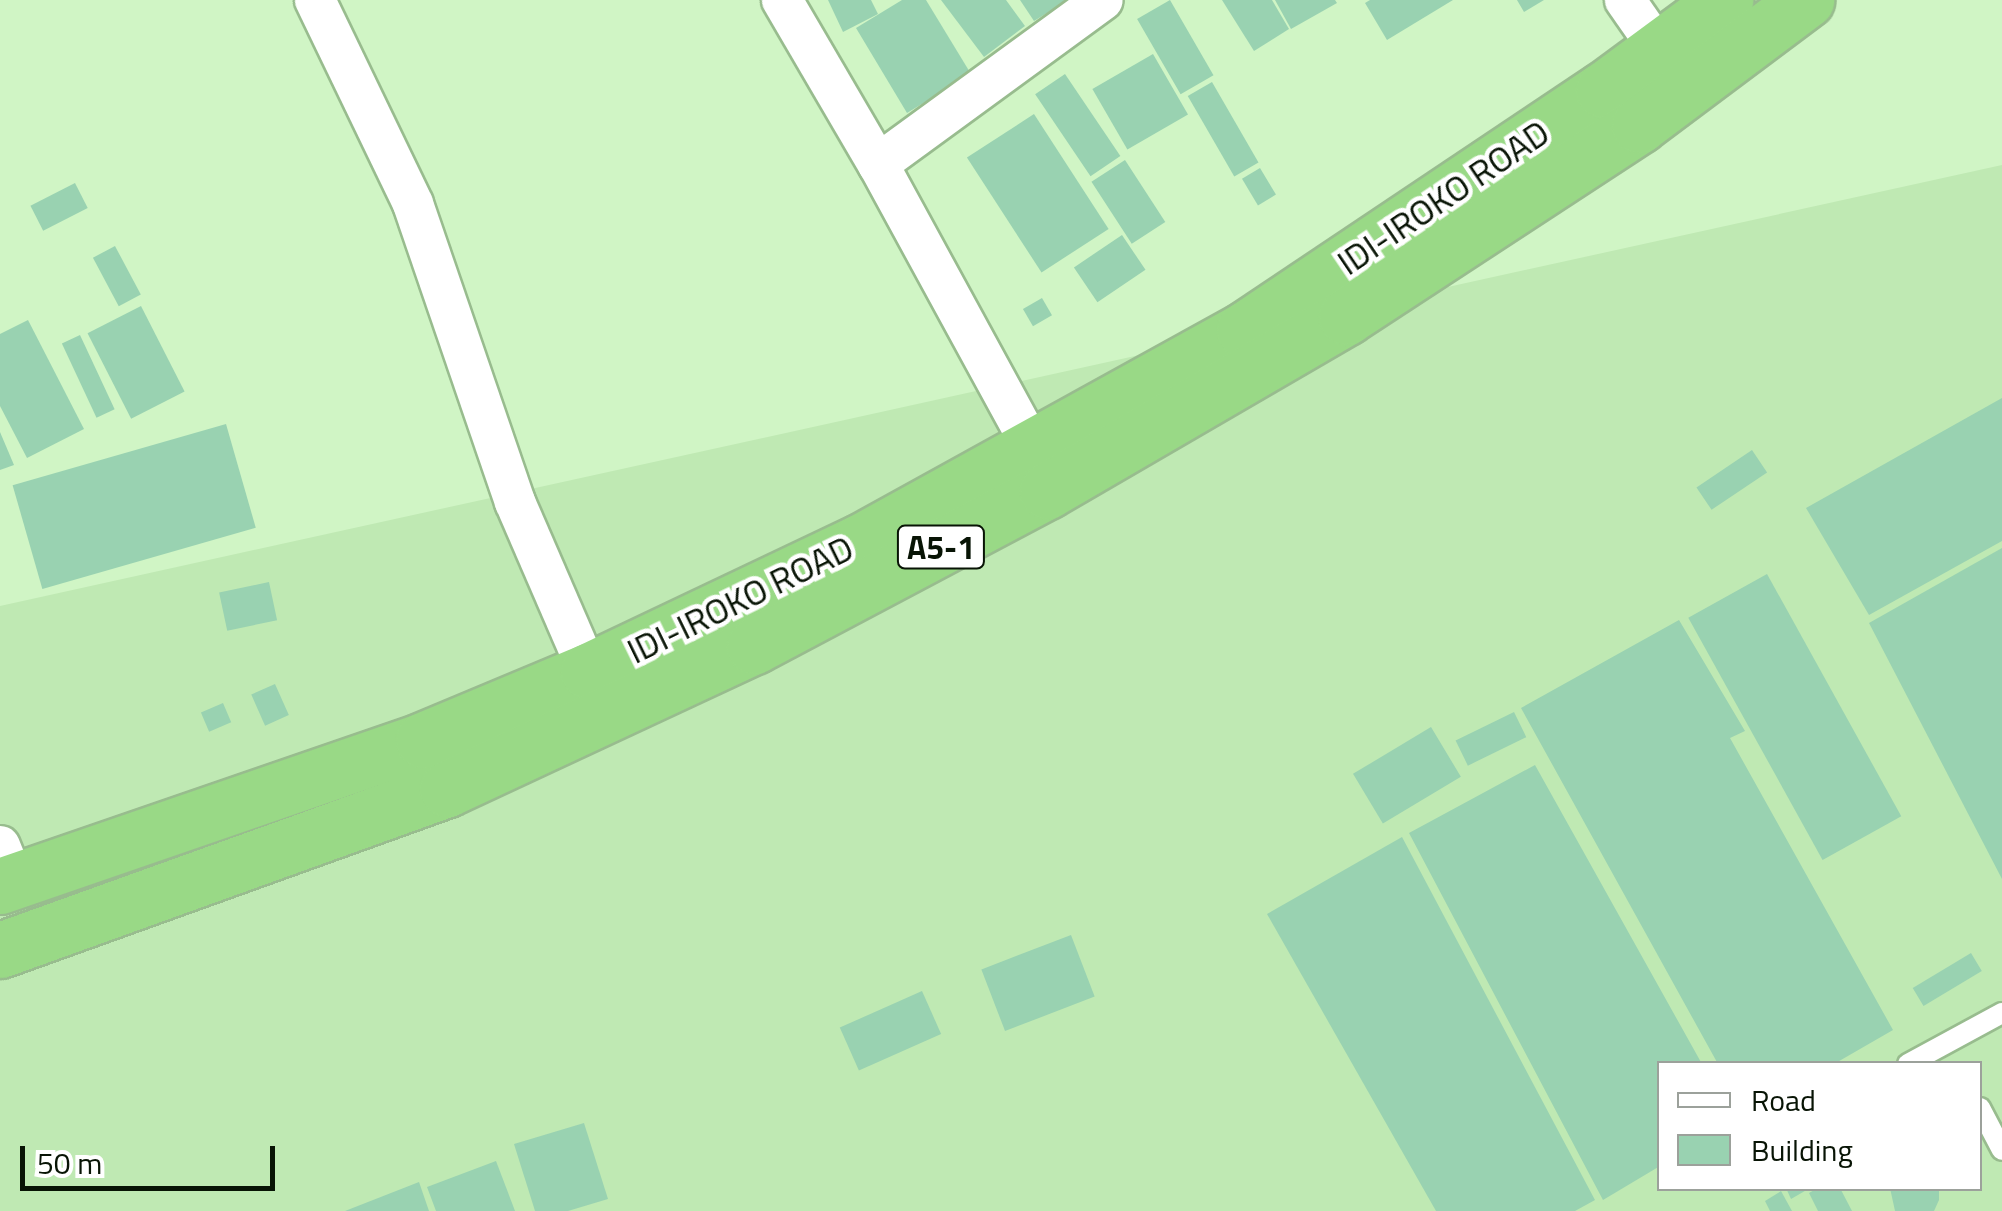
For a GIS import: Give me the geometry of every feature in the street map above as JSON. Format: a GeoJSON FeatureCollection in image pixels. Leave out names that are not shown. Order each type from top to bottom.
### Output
{"type":"FeatureCollection","features":[{"type":"Feature","properties":{"kind":"highway","name":"IDI-IROKO ROAD"},"geometry":{"type":"LineString","coordinates":[[5,871],[423,740],[588,671],[860,542],[1244,330],[1659,49],[1725,0]]}},
{"type":"Feature","properties":{"kind":"highway","name":"A5-1"},"geometry":{"type":"LineString","coordinates":[[0,950],[447,789],[771,637],[1048,491],[1346,317],[1638,125],[1806,0]]}},
{"type":"Feature","properties":{"kind":"street"},"geometry":{"type":"LineString","coordinates":[[315,0],[413,204],[515,502],[588,671]]}},
{"type":"Feature","properties":{"kind":"street"},"geometry":{"type":"LineString","coordinates":[[782,0],[878,164],[1032,447]]}},
{"type":"Feature","properties":{"kind":"street"},"geometry":{"type":"LineString","coordinates":[[878,164],[1103,0]]}},
{"type":"Feature","properties":{"kind":"street"},"geometry":{"type":"LineString","coordinates":[[1625,0],[1659,49]]}},
{"type":"Feature","properties":{"kind":"lane"},"geometry":{"type":"LineString","coordinates":[[1913,1061],[2002,1013]]}},
{"type":"Feature","properties":{"kind":"lane"},"geometry":{"type":"LineString","coordinates":[[1945,1043],[1954,1061]]}},
{"type":"Feature","properties":{"kind":"lane"},"geometry":{"type":"LineString","coordinates":[[1982,1112],[2002,1150]]}},
{"type":"Feature","properties":{"kind":"shaded area"},"geometry":{"type":"Polygon","coordinates":[[[2002,165],[2002,1211],[0,1211],[0,606],[2002,165]]]}},
{"type":"Feature","properties":{"kind":"building"},"geometry":{"type":"Polygon","coordinates":[[[828,0],[871,0],[878,14],[843,32],[828,0]]]}},
{"type":"Feature","properties":{"kind":"building"},"geometry":{"type":"Polygon","coordinates":[[[902,0],[926,0],[971,74],[907,113],[856,28],[902,0]]]}},
{"type":"Feature","properties":{"kind":"building"},"geometry":{"type":"Polygon","coordinates":[[[941,0],[1006,0],[1025,26],[984,57],[941,0]]]}},
{"type":"Feature","properties":{"kind":"building"},"geometry":{"type":"Polygon","coordinates":[[[1020,0],[1068,0],[1034,21],[1020,0]]]}},
{"type":"Feature","properties":{"kind":"building"},"geometry":{"type":"Polygon","coordinates":[[[1170,0],[1214,75],[1181,94],[1137,19],[1170,0]]]}},
{"type":"Feature","properties":{"kind":"building"},"geometry":{"type":"Polygon","coordinates":[[[1222,0],[1272,0],[1289,29],[1254,51],[1222,0]]]}},
{"type":"Feature","properties":{"kind":"building"},"geometry":{"type":"Polygon","coordinates":[[[1275,0],[1335,0],[1337,3],[1291,29],[1275,0]]]}},
{"type":"Feature","properties":{"kind":"building"},"geometry":{"type":"Polygon","coordinates":[[[1453,0],[1387,40],[1365,3],[1453,0]]]}},
{"type":"Feature","properties":{"kind":"building"},"geometry":{"type":"Polygon","coordinates":[[[1517,0],[1544,0],[1524,12],[1517,0]]]}},
{"type":"Feature","properties":{"kind":"building"},"geometry":{"type":"Polygon","coordinates":[[[1153,54],[1188,115],[1127,150],[1092,89],[1153,54]]]}},
{"type":"Feature","properties":{"kind":"building"},"geometry":{"type":"Polygon","coordinates":[[[1065,74],[1120,156],[1091,176],[1035,94],[1065,74]]]}},
{"type":"Feature","properties":{"kind":"building"},"geometry":{"type":"Polygon","coordinates":[[[1212,82],[1258,163],[1234,177],[1188,96],[1212,82]]]}},
{"type":"Feature","properties":{"kind":"building"},"geometry":{"type":"Polygon","coordinates":[[[1034,114],[1109,229],[1042,272],[967,158],[1034,114]]]}},
{"type":"Feature","properties":{"kind":"building"},"geometry":{"type":"Polygon","coordinates":[[[1125,160],[1165,222],[1132,244],[1091,182],[1125,160]]]}},
{"type":"Feature","properties":{"kind":"building"},"geometry":{"type":"Polygon","coordinates":[[[1260,168],[1276,195],[1258,205],[1242,179],[1260,168]]]}},
{"type":"Feature","properties":{"kind":"building"},"geometry":{"type":"Polygon","coordinates":[[[75,183],[88,208],[43,231],[30,206],[75,183]]]}},
{"type":"Feature","properties":{"kind":"building"},"geometry":{"type":"Polygon","coordinates":[[[1122,235],[1145,270],[1097,302],[1074,267],[1122,235]]]}},
{"type":"Feature","properties":{"kind":"building"},"geometry":{"type":"Polygon","coordinates":[[[115,246],[141,295],[119,306],[93,258],[115,246]]]}},
{"type":"Feature","properties":{"kind":"building"},"geometry":{"type":"Polygon","coordinates":[[[1042,298],[1052,315],[1033,326],[1023,309],[1042,298]]]}},
{"type":"Feature","properties":{"kind":"building"},"geometry":{"type":"Polygon","coordinates":[[[141,306],[185,392],[131,419],[88,333],[141,306]]]}},
{"type":"Feature","properties":{"kind":"building"},"geometry":{"type":"Polygon","coordinates":[[[28,320],[84,429],[27,458],[0,406],[0,334],[28,320]]]}},
{"type":"Feature","properties":{"kind":"building"},"geometry":{"type":"Polygon","coordinates":[[[80,335],[115,409],[97,418],[62,343],[80,335]]]}},
{"type":"Feature","properties":{"kind":"building"},"geometry":{"type":"Polygon","coordinates":[[[2002,398],[2002,541],[1869,615],[1806,508],[2002,398]]]}},
{"type":"Feature","properties":{"kind":"building"},"geometry":{"type":"Polygon","coordinates":[[[226,424],[256,528],[42,589],[13,485],[226,424]]]}},
{"type":"Feature","properties":{"kind":"building"},"geometry":{"type":"Polygon","coordinates":[[[0,432],[14,465],[0,470],[0,432]]]}},
{"type":"Feature","properties":{"kind":"building"},"geometry":{"type":"Polygon","coordinates":[[[1752,450],[1767,472],[1712,510],[1696,487],[1752,450]]]}},
{"type":"Feature","properties":{"kind":"building"},"geometry":{"type":"Polygon","coordinates":[[[2002,548],[2002,879],[1869,623],[2002,548]]]}},
{"type":"Feature","properties":{"kind":"building"},"geometry":{"type":"Polygon","coordinates":[[[1767,574],[1901,816],[1823,860],[1688,618],[1767,574]]]}},
{"type":"Feature","properties":{"kind":"building"},"geometry":{"type":"Polygon","coordinates":[[[269,582],[277,620],[227,631],[219,593],[269,582]]]}},
{"type":"Feature","properties":{"kind":"building"},"geometry":{"type":"Polygon","coordinates":[[[1679,620],[1745,731],[1730,738],[1893,1030],[1839,1061],[1716,1061],[1521,708],[1679,620]]]}},
{"type":"Feature","properties":{"kind":"building"},"geometry":{"type":"Polygon","coordinates":[[[275,684],[289,715],[265,726],[251,695],[275,684]]]}},
{"type":"Feature","properties":{"kind":"building"},"geometry":{"type":"Polygon","coordinates":[[[223,703],[231,722],[209,732],[201,712],[223,703]]]}},
{"type":"Feature","properties":{"kind":"building"},"geometry":{"type":"Polygon","coordinates":[[[1514,712],[1526,737],[1468,766],[1456,740],[1514,712]]]}},
{"type":"Feature","properties":{"kind":"building"},"geometry":{"type":"Polygon","coordinates":[[[1431,727],[1461,777],[1383,824],[1353,774],[1431,727]]]}},
{"type":"Feature","properties":{"kind":"building"},"geometry":{"type":"Polygon","coordinates":[[[1535,765],[1700,1061],[1657,1061],[1657,1168],[1603,1200],[1409,833],[1535,765]]]}},
{"type":"Feature","properties":{"kind":"building"},"geometry":{"type":"Polygon","coordinates":[[[1402,837],[1595,1200],[1575,1211],[1436,1211],[1267,914],[1402,837]]]}},
{"type":"Feature","properties":{"kind":"building"},"geometry":{"type":"Polygon","coordinates":[[[1071,935],[1095,997],[1005,1031],[981,969],[1071,935]]]}},
{"type":"Feature","properties":{"kind":"building"},"geometry":{"type":"Polygon","coordinates":[[[1971,953],[1982,971],[1924,1006],[1913,988],[1971,953]]]}},
{"type":"Feature","properties":{"kind":"building"},"geometry":{"type":"Polygon","coordinates":[[[922,991],[941,1034],[859,1071],[840,1028],[922,991]]]}},
{"type":"Feature","properties":{"kind":"building"},"geometry":{"type":"Polygon","coordinates":[[[584,1123],[608,1199],[568,1211],[535,1211],[514,1144],[584,1123]]]}},
{"type":"Feature","properties":{"kind":"building"},"geometry":{"type":"Polygon","coordinates":[[[496,1161],[515,1211],[436,1211],[427,1187],[496,1161]]]}},
{"type":"Feature","properties":{"kind":"building"},"geometry":{"type":"Polygon","coordinates":[[[419,1182],[429,1211],[345,1211],[419,1182]]]}},
{"type":"Feature","properties":{"kind":"building"},"geometry":{"type":"Polygon","coordinates":[[[1781,1191],[1792,1211],[1770,1211],[1765,1201],[1781,1191]]]}},
{"type":"Feature","properties":{"kind":"building"},"geometry":{"type":"Polygon","coordinates":[[[1787,1191],[1805,1191],[1791,1199],[1787,1191]]]}},
{"type":"Feature","properties":{"kind":"building"},"geometry":{"type":"Polygon","coordinates":[[[1842,1191],[1852,1211],[1818,1211],[1809,1193],[1842,1191]]]}},
{"type":"Feature","properties":{"kind":"building"},"geometry":{"type":"Polygon","coordinates":[[[1891,1191],[1939,1191],[1934,1211],[1895,1211],[1891,1191]]]}}]}
